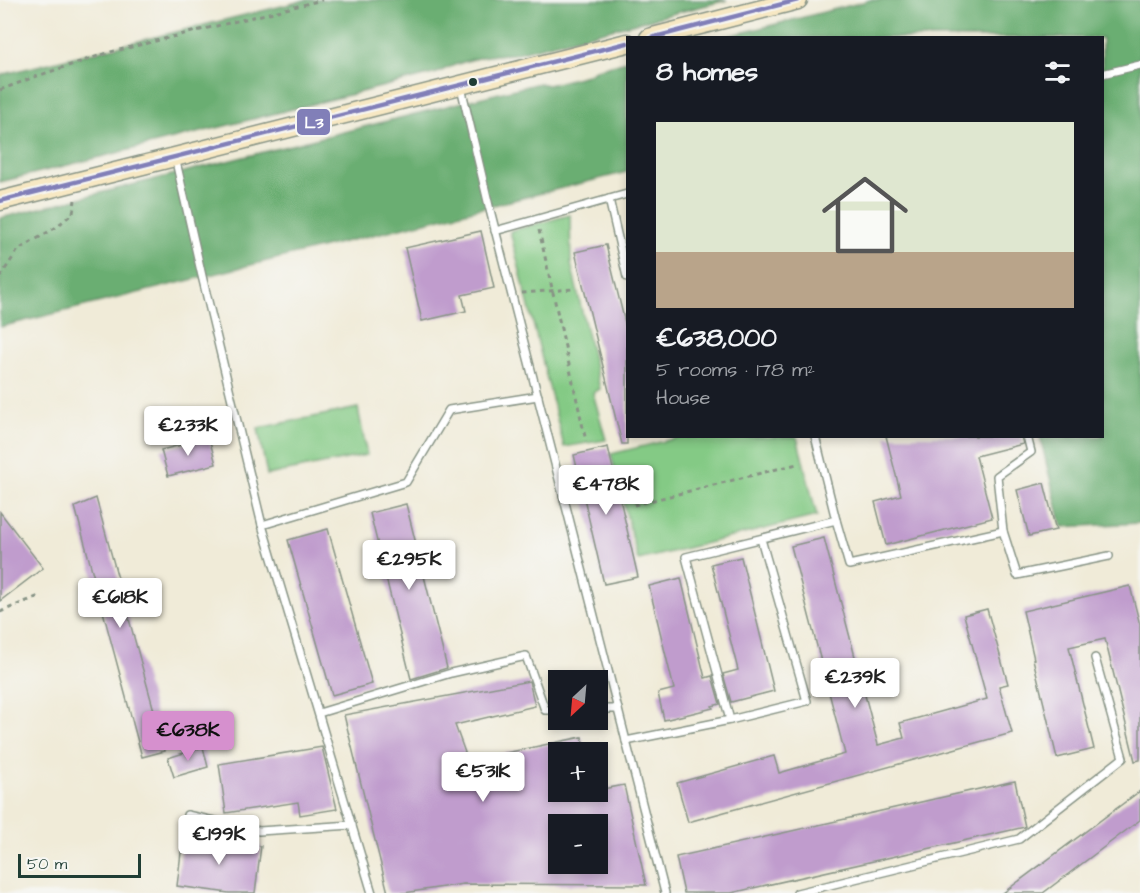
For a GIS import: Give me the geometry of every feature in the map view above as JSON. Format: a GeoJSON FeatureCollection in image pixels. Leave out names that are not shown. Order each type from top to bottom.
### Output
{"type":"FeatureCollection","features":[{"type":"Feature","properties":{"kind":"main road"},"geometry":{"type":"LineString","coordinates":[[657,36],[798,0]]}},
{"type":"Feature","properties":{"kind":"main road"},"geometry":{"type":"LineString","coordinates":[[0,201],[626,43]]}},
{"type":"Feature","properties":{"kind":"lane"},"geometry":{"type":"LineString","coordinates":[[1104,74],[1140,65]]}},
{"type":"Feature","properties":{"kind":"lane"},"geometry":{"type":"LineString","coordinates":[[460,85],[495,231],[665,893]]}},
{"type":"Feature","properties":{"kind":"lane"},"geometry":{"type":"LineString","coordinates":[[176,157],[262,525],[372,893]]}},
{"type":"Feature","properties":{"kind":"lane"},"geometry":{"type":"LineString","coordinates":[[495,231],[626,194]]}},
{"type":"Feature","properties":{"kind":"lane"},"geometry":{"type":"LineString","coordinates":[[609,199],[626,273]]}},
{"type":"Feature","properties":{"kind":"lane"},"geometry":{"type":"LineString","coordinates":[[262,525],[406,482],[449,410],[538,396]]}},
{"type":"Feature","properties":{"kind":"lane"},"geometry":{"type":"LineString","coordinates":[[816,438],[849,565],[1003,531]]}},
{"type":"Feature","properties":{"kind":"lane"},"geometry":{"type":"LineString","coordinates":[[1028,438],[1031,452],[997,476],[1003,531],[1017,575],[1109,556]]}},
{"type":"Feature","properties":{"kind":"lane"},"geometry":{"type":"LineString","coordinates":[[730,720],[686,557],[836,520]]}},
{"type":"Feature","properties":{"kind":"lane"},"geometry":{"type":"LineString","coordinates":[[626,741],[730,720],[807,701],[761,539]]}},
{"type":"Feature","properties":{"kind":"lane"},"geometry":{"type":"LineString","coordinates":[[319,713],[451,673],[526,656],[544,710],[548,710]]}},
{"type":"Feature","properties":{"kind":"lane"},"geometry":{"type":"LineString","coordinates":[[797,893],[1018,839],[1123,758],[1095,658]]}},
{"type":"Feature","properties":{"kind":"lane"},"geometry":{"type":"LineString","coordinates":[[608,709],[618,709]]}},
{"type":"Feature","properties":{"kind":"lane"},"geometry":{"type":"LineString","coordinates":[[187,815],[259,831],[352,825]]}},
{"type":"Feature","properties":{"kind":"path"},"geometry":{"type":"LineString","coordinates":[[0,90],[111,52],[322,0]]}},
{"type":"Feature","properties":{"kind":"path"},"geometry":{"type":"LineString","coordinates":[[0,277],[18,250],[55,228],[73,213],[75,200],[71,183]]}},
{"type":"Feature","properties":{"kind":"path"},"geometry":{"type":"LineString","coordinates":[[537,219],[586,441]]}},
{"type":"Feature","properties":{"kind":"path"},"geometry":{"type":"LineString","coordinates":[[512,294],[573,289]]}},
{"type":"Feature","properties":{"kind":"path"},"geometry":{"type":"LineString","coordinates":[[634,505],[797,464]]}},
{"type":"Feature","properties":{"kind":"path"},"geometry":{"type":"LineString","coordinates":[[0,612],[39,596]]}},
{"type":"Feature","properties":{"kind":"green space"},"geometry":{"type":"Polygon","coordinates":[[[306,0],[727,0],[513,54],[474,59],[437,73],[0,182],[0,75],[306,0]]]}},
{"type":"Feature","properties":{"kind":"green space"},"geometry":{"type":"Polygon","coordinates":[[[871,0],[1140,0],[1140,523],[1062,527],[1040,438],[1104,438],[1104,36],[729,36],[871,0]]]}},
{"type":"Feature","properties":{"kind":"green space"},"geometry":{"type":"Polygon","coordinates":[[[626,61],[626,172],[0,327],[0,218],[539,83],[548,85],[587,75],[597,69],[626,61]]]}},
{"type":"Feature","properties":{"kind":"green space"},"geometry":{"type":"Polygon","coordinates":[[[570,215],[571,264],[600,389],[593,393],[606,440],[564,447],[510,231],[570,215]]]}},
{"type":"Feature","properties":{"kind":"green space"},"geometry":{"type":"Polygon","coordinates":[[[358,408],[367,455],[267,475],[258,428],[358,408]]]}},
{"type":"Feature","properties":{"kind":"green space"},"geometry":{"type":"Polygon","coordinates":[[[677,438],[797,438],[817,516],[638,560],[611,454],[677,438]]]}},
{"type":"Feature","properties":{"kind":"building"},"geometry":{"type":"Polygon","coordinates":[[[481,231],[494,288],[462,295],[466,311],[422,321],[405,248],[481,231]]]}},
{"type":"Feature","properties":{"kind":"building"},"geometry":{"type":"Polygon","coordinates":[[[606,245],[626,327],[627,444],[622,444],[575,252],[606,245]]]}},
{"type":"Feature","properties":{"kind":"building"},"geometry":{"type":"Polygon","coordinates":[[[209,438],[216,464],[168,476],[161,450],[209,438]]]}},
{"type":"Feature","properties":{"kind":"building"},"geometry":{"type":"Polygon","coordinates":[[[887,438],[1022,438],[1023,444],[976,456],[992,518],[886,545],[875,502],[901,495],[887,438]]]}},
{"type":"Feature","properties":{"kind":"building"},"geometry":{"type":"Polygon","coordinates":[[[608,447],[638,577],[604,584],[574,455],[608,447]]]}},
{"type":"Feature","properties":{"kind":"building"},"geometry":{"type":"Polygon","coordinates":[[[1044,483],[1056,530],[1029,536],[1017,490],[1044,483]]]}},
{"type":"Feature","properties":{"kind":"building"},"geometry":{"type":"Polygon","coordinates":[[[96,498],[165,751],[142,757],[75,507],[96,498]]]}},
{"type":"Feature","properties":{"kind":"building"},"geometry":{"type":"Polygon","coordinates":[[[406,504],[447,668],[411,679],[370,513],[406,504]]]}},
{"type":"Feature","properties":{"kind":"building"},"geometry":{"type":"Polygon","coordinates":[[[0,512],[43,568],[0,601],[0,512]]]}},
{"type":"Feature","properties":{"kind":"building"},"geometry":{"type":"Polygon","coordinates":[[[328,529],[372,684],[332,695],[288,540],[328,529]]]}},
{"type":"Feature","properties":{"kind":"building"},"geometry":{"type":"Polygon","coordinates":[[[824,538],[878,745],[904,738],[900,723],[987,699],[964,615],[987,609],[1008,684],[999,686],[1012,733],[688,822],[677,783],[774,756],[779,773],[845,754],[791,546],[824,538]]]}},
{"type":"Feature","properties":{"kind":"building"},"geometry":{"type":"Polygon","coordinates":[[[741,557],[774,691],[731,702],[723,674],[738,670],[711,564],[741,557]]]}},
{"type":"Feature","properties":{"kind":"building"},"geometry":{"type":"Polygon","coordinates":[[[681,578],[705,678],[712,676],[720,704],[712,706],[713,708],[664,720],[658,693],[674,689],[649,586],[681,578]]]}},
{"type":"Feature","properties":{"kind":"building"},"geometry":{"type":"Polygon","coordinates":[[[1130,586],[1140,625],[1140,760],[1135,761],[1105,639],[1069,647],[1094,749],[1057,758],[1023,611],[1130,586]]]}},
{"type":"Feature","properties":{"kind":"building"},"geometry":{"type":"Polygon","coordinates":[[[529,681],[535,706],[455,725],[468,761],[548,744],[548,802],[608,802],[608,788],[624,785],[646,885],[463,884],[404,893],[388,893],[344,715],[529,681]]]}},
{"type":"Feature","properties":{"kind":"building"},"geometry":{"type":"Polygon","coordinates":[[[582,737],[583,742],[558,742],[582,737]]]}},
{"type":"Feature","properties":{"kind":"building"},"geometry":{"type":"Polygon","coordinates":[[[203,747],[208,767],[174,777],[168,758],[203,747]]]}},
{"type":"Feature","properties":{"kind":"building"},"geometry":{"type":"Polygon","coordinates":[[[322,747],[337,809],[300,815],[298,802],[226,813],[219,764],[322,747]]]}},
{"type":"Feature","properties":{"kind":"building"},"geometry":{"type":"Polygon","coordinates":[[[1015,781],[1025,827],[731,893],[684,893],[676,857],[1015,781]]]}},
{"type":"Feature","properties":{"kind":"building"},"geometry":{"type":"Polygon","coordinates":[[[1140,791],[1140,820],[1043,893],[1003,893],[1140,791]]]}},
{"type":"Feature","properties":{"kind":"building"},"geometry":{"type":"Polygon","coordinates":[[[183,836],[261,846],[255,893],[229,893],[177,886],[183,836]]]}},
{"type":"Feature","properties":{"kind":"transit line","name":"L3"},"geometry":{"type":"LineString","coordinates":[[659,36],[798,0]]}},
{"type":"Feature","properties":{"kind":"transit line","name":"L3"},"geometry":{"type":"LineString","coordinates":[[0,201],[626,43]]}}]}
